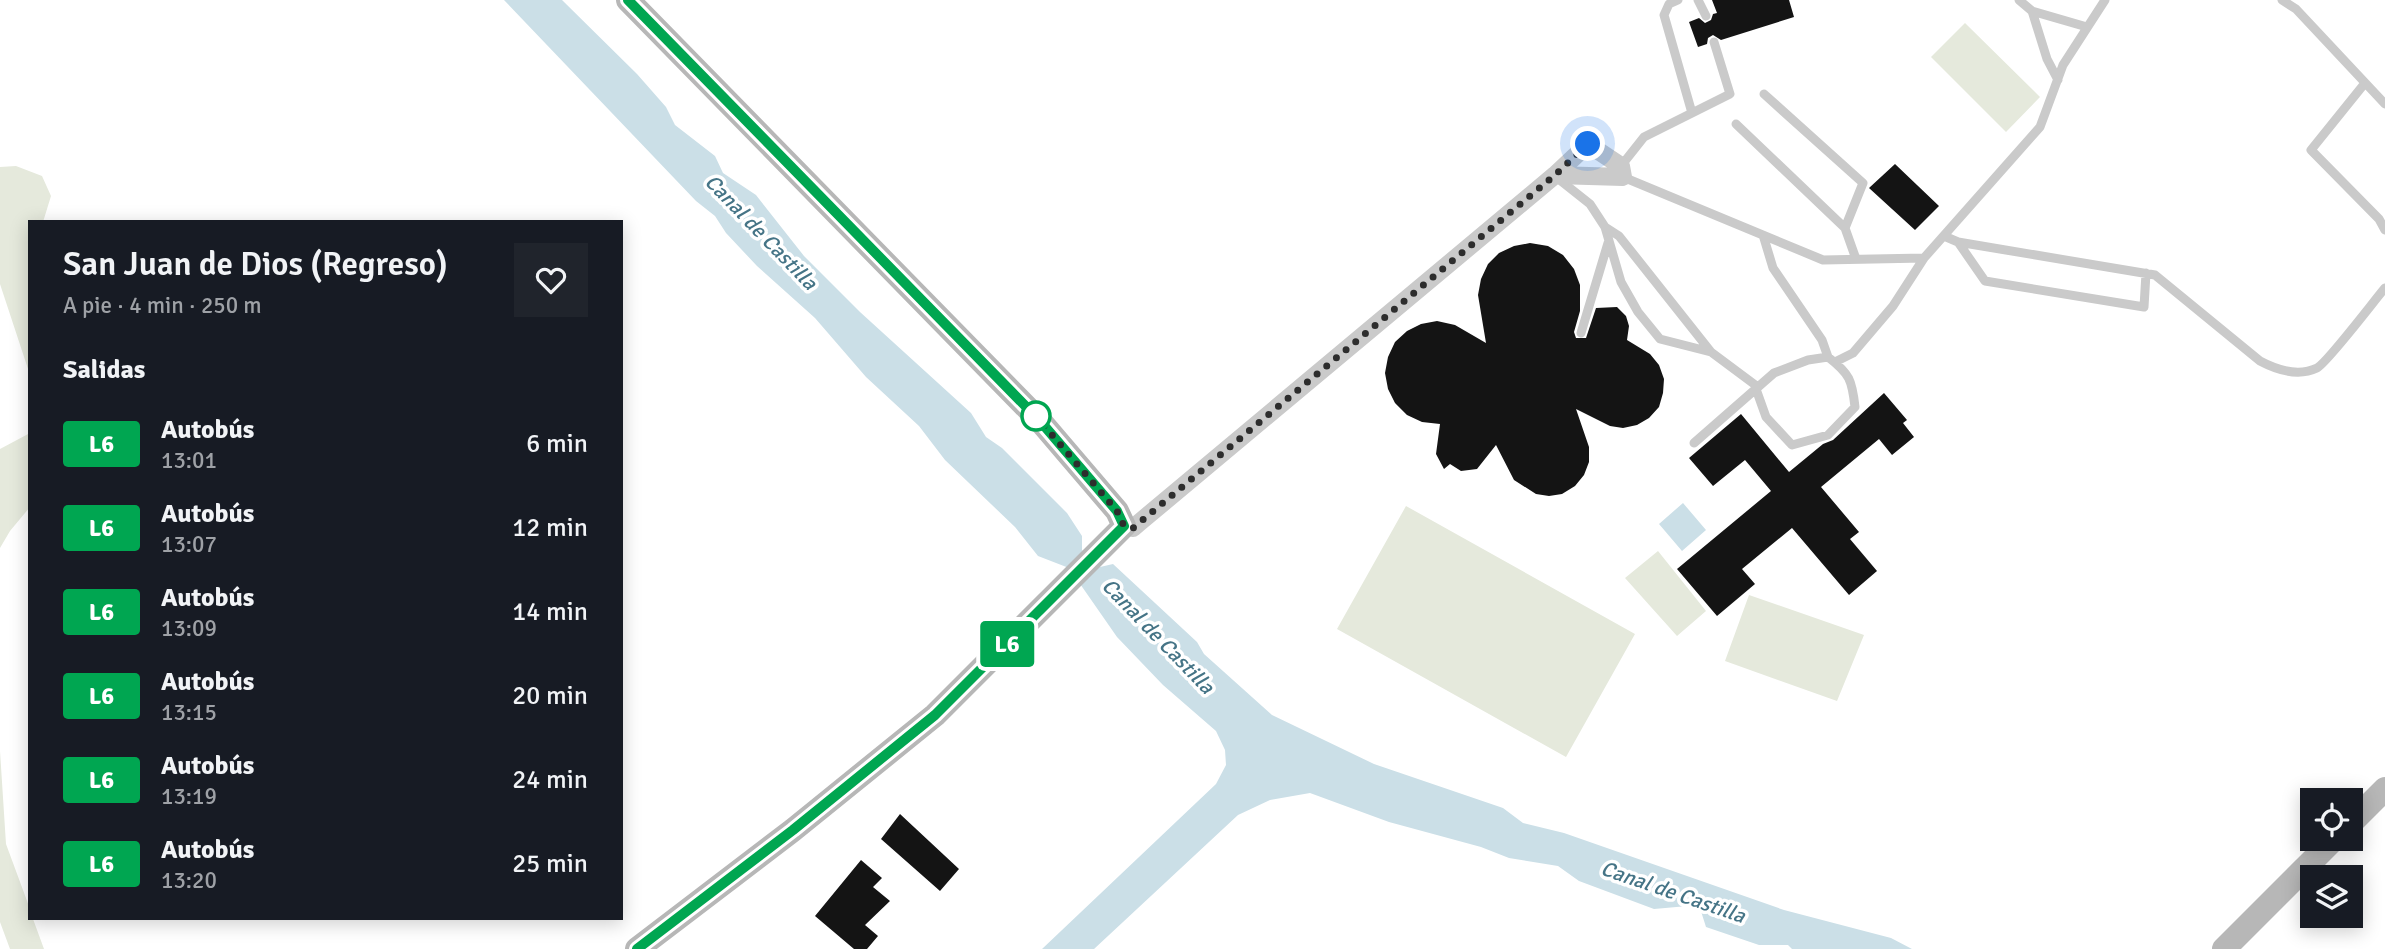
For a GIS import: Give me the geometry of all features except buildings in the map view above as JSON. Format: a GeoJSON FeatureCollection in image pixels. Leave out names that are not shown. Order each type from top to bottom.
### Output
{"type":"FeatureCollection","features":[{"type":"Feature","properties":{"kind":"street"},"geometry":{"type":"LineString","coordinates":[[628,0],[1041,422],[1117,511],[1121,530]]}},
{"type":"Feature","properties":{"kind":"street"},"geometry":{"type":"LineString","coordinates":[[637,949],[793,830],[935,715],[1121,530],[1133,528],[1555,175],[1588,144],[1622,172]]}},
{"type":"Feature","properties":{"kind":"street"},"geometry":{"type":"LineString","coordinates":[[1555,175],[1622,172]]}},
{"type":"Feature","properties":{"kind":"street"},"geometry":{"type":"LineString","coordinates":[[2363,811],[2385,789]]}},
{"type":"Feature","properties":{"kind":"street"},"geometry":{"type":"LineString","coordinates":[[2224,949],[2323,851]]}},
{"type":"Feature","properties":{"kind":"lane"},"geometry":{"type":"LineString","coordinates":[[1678,0],[1669,4],[1664,15],[1692,113]]}},
{"type":"Feature","properties":{"kind":"lane"},"geometry":{"type":"LineString","coordinates":[[1698,0],[1706,16]]}},
{"type":"Feature","properties":{"kind":"lane"},"geometry":{"type":"LineString","coordinates":[[2019,0],[2032,11],[2087,27]]}},
{"type":"Feature","properties":{"kind":"lane"},"geometry":{"type":"LineString","coordinates":[[1694,443],[1774,373],[1808,360],[1831,360],[1853,353],[1893,306],[1924,258],[2040,127],[2063,65],[2105,0]]}},
{"type":"Feature","properties":{"kind":"lane"},"geometry":{"type":"LineString","coordinates":[[2282,0],[2296,9],[2385,104]]}},
{"type":"Feature","properties":{"kind":"lane"},"geometry":{"type":"LineString","coordinates":[[2032,11],[2047,59],[2058,80]]}},
{"type":"Feature","properties":{"kind":"lane"},"geometry":{"type":"LineString","coordinates":[[1714,43],[1730,94],[1644,137],[1622,172],[1823,260],[1924,258]]}},
{"type":"Feature","properties":{"kind":"lane"},"geometry":{"type":"LineString","coordinates":[[2365,83],[2311,149],[2379,219],[2385,230]]}},
{"type":"Feature","properties":{"kind":"lane"},"geometry":{"type":"LineString","coordinates":[[1764,94],[1863,183],[1844,228]]}},
{"type":"Feature","properties":{"kind":"lane"},"geometry":{"type":"LineString","coordinates":[[1737,124],[1844,228],[1856,259]]}},
{"type":"Feature","properties":{"kind":"lane"},"geometry":{"type":"LineString","coordinates":[[1555,175],[1590,204],[1605,227],[1621,282],[1638,312],[1660,339],[1711,352]]}},
{"type":"Feature","properties":{"kind":"lane"},"geometry":{"type":"LineString","coordinates":[[1605,227],[1619,236],[1711,352],[1757,388],[1766,418],[1792,444],[1828,435],[1856,407],[1852,379],[1831,360],[1822,340],[1773,268],[1763,235]]}},
{"type":"Feature","properties":{"kind":"lane"},"geometry":{"type":"LineString","coordinates":[[1944,236],[1958,242],[2155,275],[2260,361],[2278,370],[2296,372],[2319,368],[2385,288]]}},
{"type":"Feature","properties":{"kind":"lane"},"geometry":{"type":"LineString","coordinates":[[1581,333],[1609,242]]}},
{"type":"Feature","properties":{"kind":"lane"},"geometry":{"type":"LineString","coordinates":[[1958,242],[1985,281],[2144,307],[2146,273]]}},
{"type":"Feature","properties":{"kind":"shaded area"},"geometry":{"type":"Polygon","coordinates":[[[1965,23],[2040,97],[2006,132],[1931,57],[1965,23]]]}},
{"type":"Feature","properties":{"kind":"shaded area"},"geometry":{"type":"Polygon","coordinates":[[[16,166],[42,176],[51,196],[44,220],[28,220],[28,369],[0,284],[0,167],[16,166]]]}},
{"type":"Feature","properties":{"kind":"shaded area"},"geometry":{"type":"Polygon","coordinates":[[[28,434],[28,509],[0,548],[0,449],[28,434]]]}},
{"type":"Feature","properties":{"kind":"shaded area"},"geometry":{"type":"Polygon","coordinates":[[[1406,506],[1635,634],[1566,757],[1337,629],[1406,506]]]}},
{"type":"Feature","properties":{"kind":"shaded area"},"geometry":{"type":"Polygon","coordinates":[[[1658,551],[1706,611],[1677,636],[1625,578],[1658,551]]]}},
{"type":"Feature","properties":{"kind":"shaded area"},"geometry":{"type":"Polygon","coordinates":[[[1749,595],[1864,635],[1837,701],[1725,661],[1749,595]]]}},
{"type":"Feature","properties":{"kind":"shaded area"},"geometry":{"type":"Polygon","coordinates":[[[0,751],[6,844],[28,904],[28,920],[33,920],[44,949],[10,949],[0,922],[0,751]]]}},
{"type":"Feature","properties":{"kind":"water","name":"Canal de Castilla"},"geometry":{"type":"Polygon","coordinates":[[[504,0],[562,0],[637,74],[666,107],[675,125],[715,156],[723,173],[756,195],[804,256],[860,312],[971,413],[986,437],[1002,448],[1067,513],[1082,536],[1082,550],[1100,567],[1113,564],[1197,642],[1204,654],[1272,715],[1374,764],[1503,808],[1523,823],[1564,833],[1784,910],[1891,938],[1912,949],[1792,949],[1788,945],[1759,945],[1706,927],[1699,905],[1654,909],[1579,881],[1558,866],[1509,858],[1481,847],[1389,822],[1310,793],[1270,800],[1238,815],[1094,949],[1042,949],[1216,784],[1226,765],[1225,750],[1216,731],[1163,685],[1117,637],[1069,568],[1038,556],[1015,527],[945,460],[919,426],[866,377],[815,318],[757,266],[726,233],[715,216],[696,201],[504,0]]]}},
{"type":"Feature","properties":{"kind":"water"},"geometry":{"type":"Polygon","coordinates":[[[1683,503],[1706,530],[1682,551],[1659,524],[1683,503]]]}},
{"type":"Feature","properties":{"kind":"bus line","name":"L6"},"geometry":{"type":"LineString","coordinates":[[628,0],[1041,422],[1117,511],[1124,526],[935,715],[793,830],[637,949]]}},
{"type":"Feature","properties":{"kind":"route"},"geometry":{"type":"LineString","coordinates":[[1036,416],[1117,511],[1124,526],[1133,528],[1555,175],[1588,144]]}}]}
